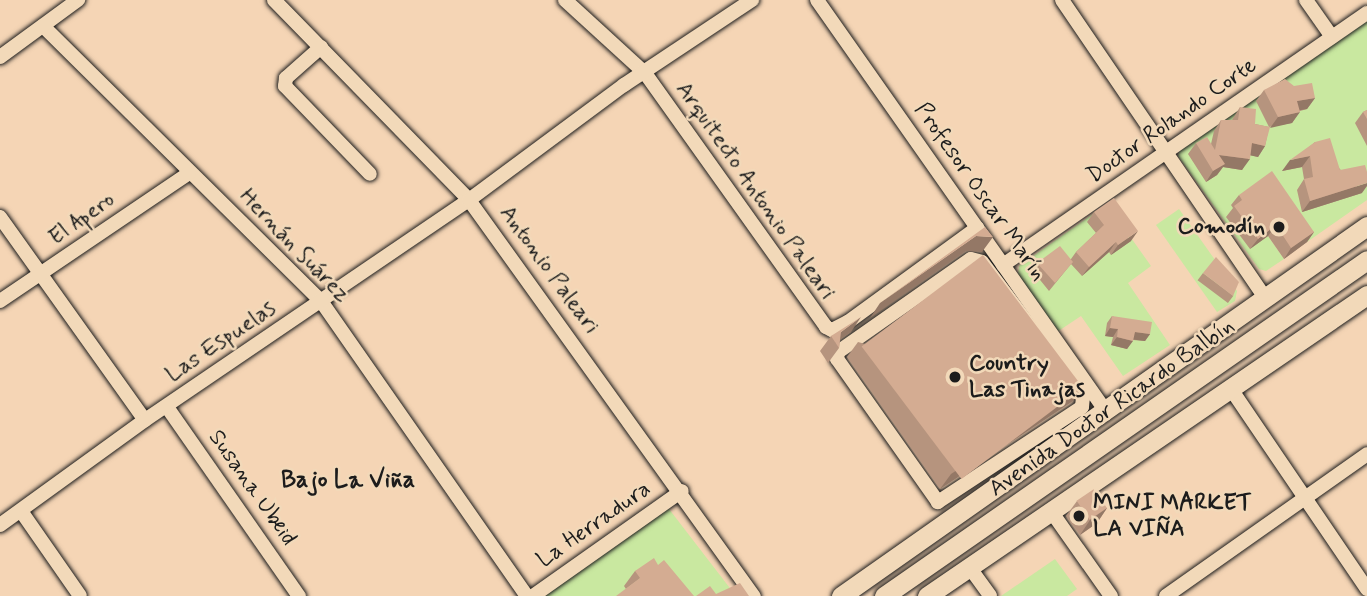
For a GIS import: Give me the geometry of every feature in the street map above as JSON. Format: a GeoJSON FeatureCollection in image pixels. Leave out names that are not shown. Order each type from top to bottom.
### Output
{"type":"FeatureCollection","features":[{"type":"Feature","properties":{"kind":"street"},"geometry":{"type":"LineString","coordinates":[[0,57],[78,0]]}},
{"type":"Feature","properties":{"kind":"street","name":"Antonio Paleari"},"geometry":{"type":"LineString","coordinates":[[274,0],[469,200],[682,491],[754,596]]}},
{"type":"Feature","properties":{"kind":"street","name":"Arquitecto Antonio Paleari"},"geometry":{"type":"LineString","coordinates":[[565,0],[645,73],[819,323],[832,330],[977,228]]}},
{"type":"Feature","properties":{"kind":"street","name":"Las Espuelas"},"geometry":{"type":"LineString","coordinates":[[0,526],[145,420],[469,200],[645,73],[752,0]]}},
{"type":"Feature","properties":{"kind":"street","name":"Profesor Oscar Marín"},"geometry":{"type":"LineString","coordinates":[[817,0],[1105,410]]}},
{"type":"Feature","properties":{"kind":"street"},"geometry":{"type":"LineString","coordinates":[[1062,0],[1265,298]]}},
{"type":"Feature","properties":{"kind":"street"},"geometry":{"type":"LineString","coordinates":[[1306,0],[1332,37]]}},
{"type":"Feature","properties":{"kind":"street","name":"Doctor Rolando Corte"},"geometry":{"type":"LineString","coordinates":[[1003,265],[1367,13]]}},
{"type":"Feature","properties":{"kind":"street","name":"Hernán Suárez"},"geometry":{"type":"LineString","coordinates":[[43,26],[321,301],[527,596]]}},
{"type":"Feature","properties":{"kind":"street"},"geometry":{"type":"LineString","coordinates":[[321,47],[286,78],[285,86],[370,174]]}},
{"type":"Feature","properties":{"kind":"street","name":"El Apero"},"geometry":{"type":"LineString","coordinates":[[0,300],[189,173]]}},
{"type":"Feature","properties":{"kind":"street"},"geometry":{"type":"LineString","coordinates":[[0,217],[145,420]]}},
{"type":"Feature","properties":{"kind":"street"},"geometry":{"type":"LineString","coordinates":[[841,596],[1017,463],[1077,412],[1083,397],[982,262],[971,259],[838,352],[837,359],[935,501],[943,501],[1017,463],[1105,410],[1367,226]]}},
{"type":"Feature","properties":{"kind":"street","name":"Avenida Doctor Ricardo Balbín"},"geometry":{"type":"LineString","coordinates":[[884,596],[1367,260]]}},
{"type":"Feature","properties":{"kind":"street","name":"Avenida Doctor Ricardo Balbín"},"geometry":{"type":"LineString","coordinates":[[907,596],[1367,274]]}},
{"type":"Feature","properties":{"kind":"street"},"geometry":{"type":"LineString","coordinates":[[927,596],[1367,295]]}},
{"type":"Feature","properties":{"kind":"street"},"geometry":{"type":"LineString","coordinates":[[1231,389],[1367,589]]}},
{"type":"Feature","properties":{"kind":"street","name":"Susana Ubeid"},"geometry":{"type":"LineString","coordinates":[[167,407],[299,596]]}},
{"type":"Feature","properties":{"kind":"street"},"geometry":{"type":"LineString","coordinates":[[1166,596],[1367,454]]}},
{"type":"Feature","properties":{"kind":"street","name":"La Herradura"},"geometry":{"type":"LineString","coordinates":[[533,596],[682,491]]}},
{"type":"Feature","properties":{"kind":"street"},"geometry":{"type":"LineString","coordinates":[[21,511],[80,596]]}},
{"type":"Feature","properties":{"kind":"street"},"geometry":{"type":"LineString","coordinates":[[1051,511],[1111,596]]}},
{"type":"Feature","properties":{"kind":"street"},"geometry":{"type":"LineString","coordinates":[[970,568],[990,596]]}},
{"type":"Feature","properties":{"kind":"green space"},"geometry":{"type":"Polygon","coordinates":[[[1367,19],[1367,200],[1307,242],[1242,198],[1284,259],[1266,271],[1259,269],[1178,156],[1180,149],[1367,19]]]}},
{"type":"Feature","properties":{"kind":"green space"},"geometry":{"type":"Polygon","coordinates":[[[1107,204],[1151,266],[1128,283],[1170,345],[1123,376],[1081,316],[1057,332],[1018,274],[1019,266],[1107,204]]]}},
{"type":"Feature","properties":{"kind":"green space"},"geometry":{"type":"Polygon","coordinates":[[[1179,209],[1237,291],[1235,301],[1217,312],[1156,225],[1179,209]]]}},
{"type":"Feature","properties":{"kind":"green space"},"geometry":{"type":"Polygon","coordinates":[[[667,509],[736,596],[544,596],[667,509]]]}},
{"type":"Feature","properties":{"kind":"green space"},"geometry":{"type":"Polygon","coordinates":[[[1055,559],[1077,589],[1067,596],[1001,596],[1055,559]]]}},
{"type":"Feature","properties":{"kind":"building"},"geometry":{"type":"Polygon","coordinates":[[[1285,79],[1294,86],[1312,83],[1315,98],[1297,101],[1300,112],[1278,117],[1264,90],[1285,79]]]}},
{"type":"Feature","properties":{"kind":"building"},"geometry":{"type":"Polygon","coordinates":[[[1240,107],[1256,109],[1255,124],[1270,127],[1265,146],[1252,143],[1250,159],[1219,155],[1225,164],[1213,171],[1196,143],[1207,137],[1215,150],[1221,120],[1238,120],[1240,107]]]}},
{"type":"Feature","properties":{"kind":"building"},"geometry":{"type":"Polygon","coordinates":[[[1330,138],[1340,170],[1365,165],[1367,183],[1310,201],[1304,179],[1313,177],[1310,156],[1290,160],[1315,142],[1330,138]]]}},
{"type":"Feature","properties":{"kind":"building"},"geometry":{"type":"Polygon","coordinates":[[[1272,171],[1314,232],[1291,248],[1276,225],[1258,239],[1234,206],[1242,200],[1239,195],[1272,171]]]}},
{"type":"Feature","properties":{"kind":"building"},"geometry":{"type":"Polygon","coordinates":[[[1114,198],[1138,231],[1118,245],[1116,242],[1089,267],[1076,252],[1104,225],[1094,212],[1114,198]]]}},
{"type":"Feature","properties":{"kind":"building"},"geometry":{"type":"Polygon","coordinates":[[[985,227],[993,237],[976,236],[880,303],[985,227]]]}},
{"type":"Feature","properties":{"kind":"building"},"geometry":{"type":"Polygon","coordinates":[[[1060,246],[1073,262],[1055,283],[1037,263],[1060,246]]]}},
{"type":"Feature","properties":{"kind":"building","name":"Country Las Tinajas"},"geometry":{"type":"Polygon","coordinates":[[[983,255],[1083,388],[962,479],[862,346],[983,255]]]}},
{"type":"Feature","properties":{"kind":"building"},"geometry":{"type":"Polygon","coordinates":[[[1216,257],[1239,282],[1233,296],[1203,273],[1216,257]]]}},
{"type":"Feature","properties":{"kind":"building"},"geometry":{"type":"Polygon","coordinates":[[[1112,316],[1152,322],[1150,334],[1135,332],[1133,341],[1117,337],[1118,329],[1110,328],[1112,316]]]}},
{"type":"Feature","properties":{"kind":"building"},"geometry":{"type":"Polygon","coordinates":[[[861,317],[841,332],[839,348],[831,336],[861,317]]]}},
{"type":"Feature","properties":{"kind":"building"},"geometry":{"type":"Polygon","coordinates":[[[1094,489],[1107,508],[1089,520],[1077,501],[1094,489]]]}},
{"type":"Feature","properties":{"kind":"building"},"geometry":{"type":"Polygon","coordinates":[[[654,558],[658,565],[664,560],[694,596],[616,596],[640,578],[635,571],[654,558]]]}},
{"type":"Feature","properties":{"kind":"building"},"geometry":{"type":"Polygon","coordinates":[[[740,583],[749,596],[696,596],[710,586],[716,594],[740,583]]]}},
{"type":"Feature","properties":{"kind":"place","name":"Comodín"},"geometry":{"type":"Point","coordinates":[1279,227]}},
{"type":"Feature","properties":{"kind":"place","name":"Country Las Tinajas"},"geometry":{"type":"Point","coordinates":[955,377]}},
{"type":"Feature","properties":{"kind":"place","name":"MINI MARKET LA VIÑA"},"geometry":{"type":"Point","coordinates":[1079,516]}},
{"type":"Feature","properties":{"kind":"district","name":"Bajo La Viña"},"geometry":{"type":"Point","coordinates":[348,481]}}]}
